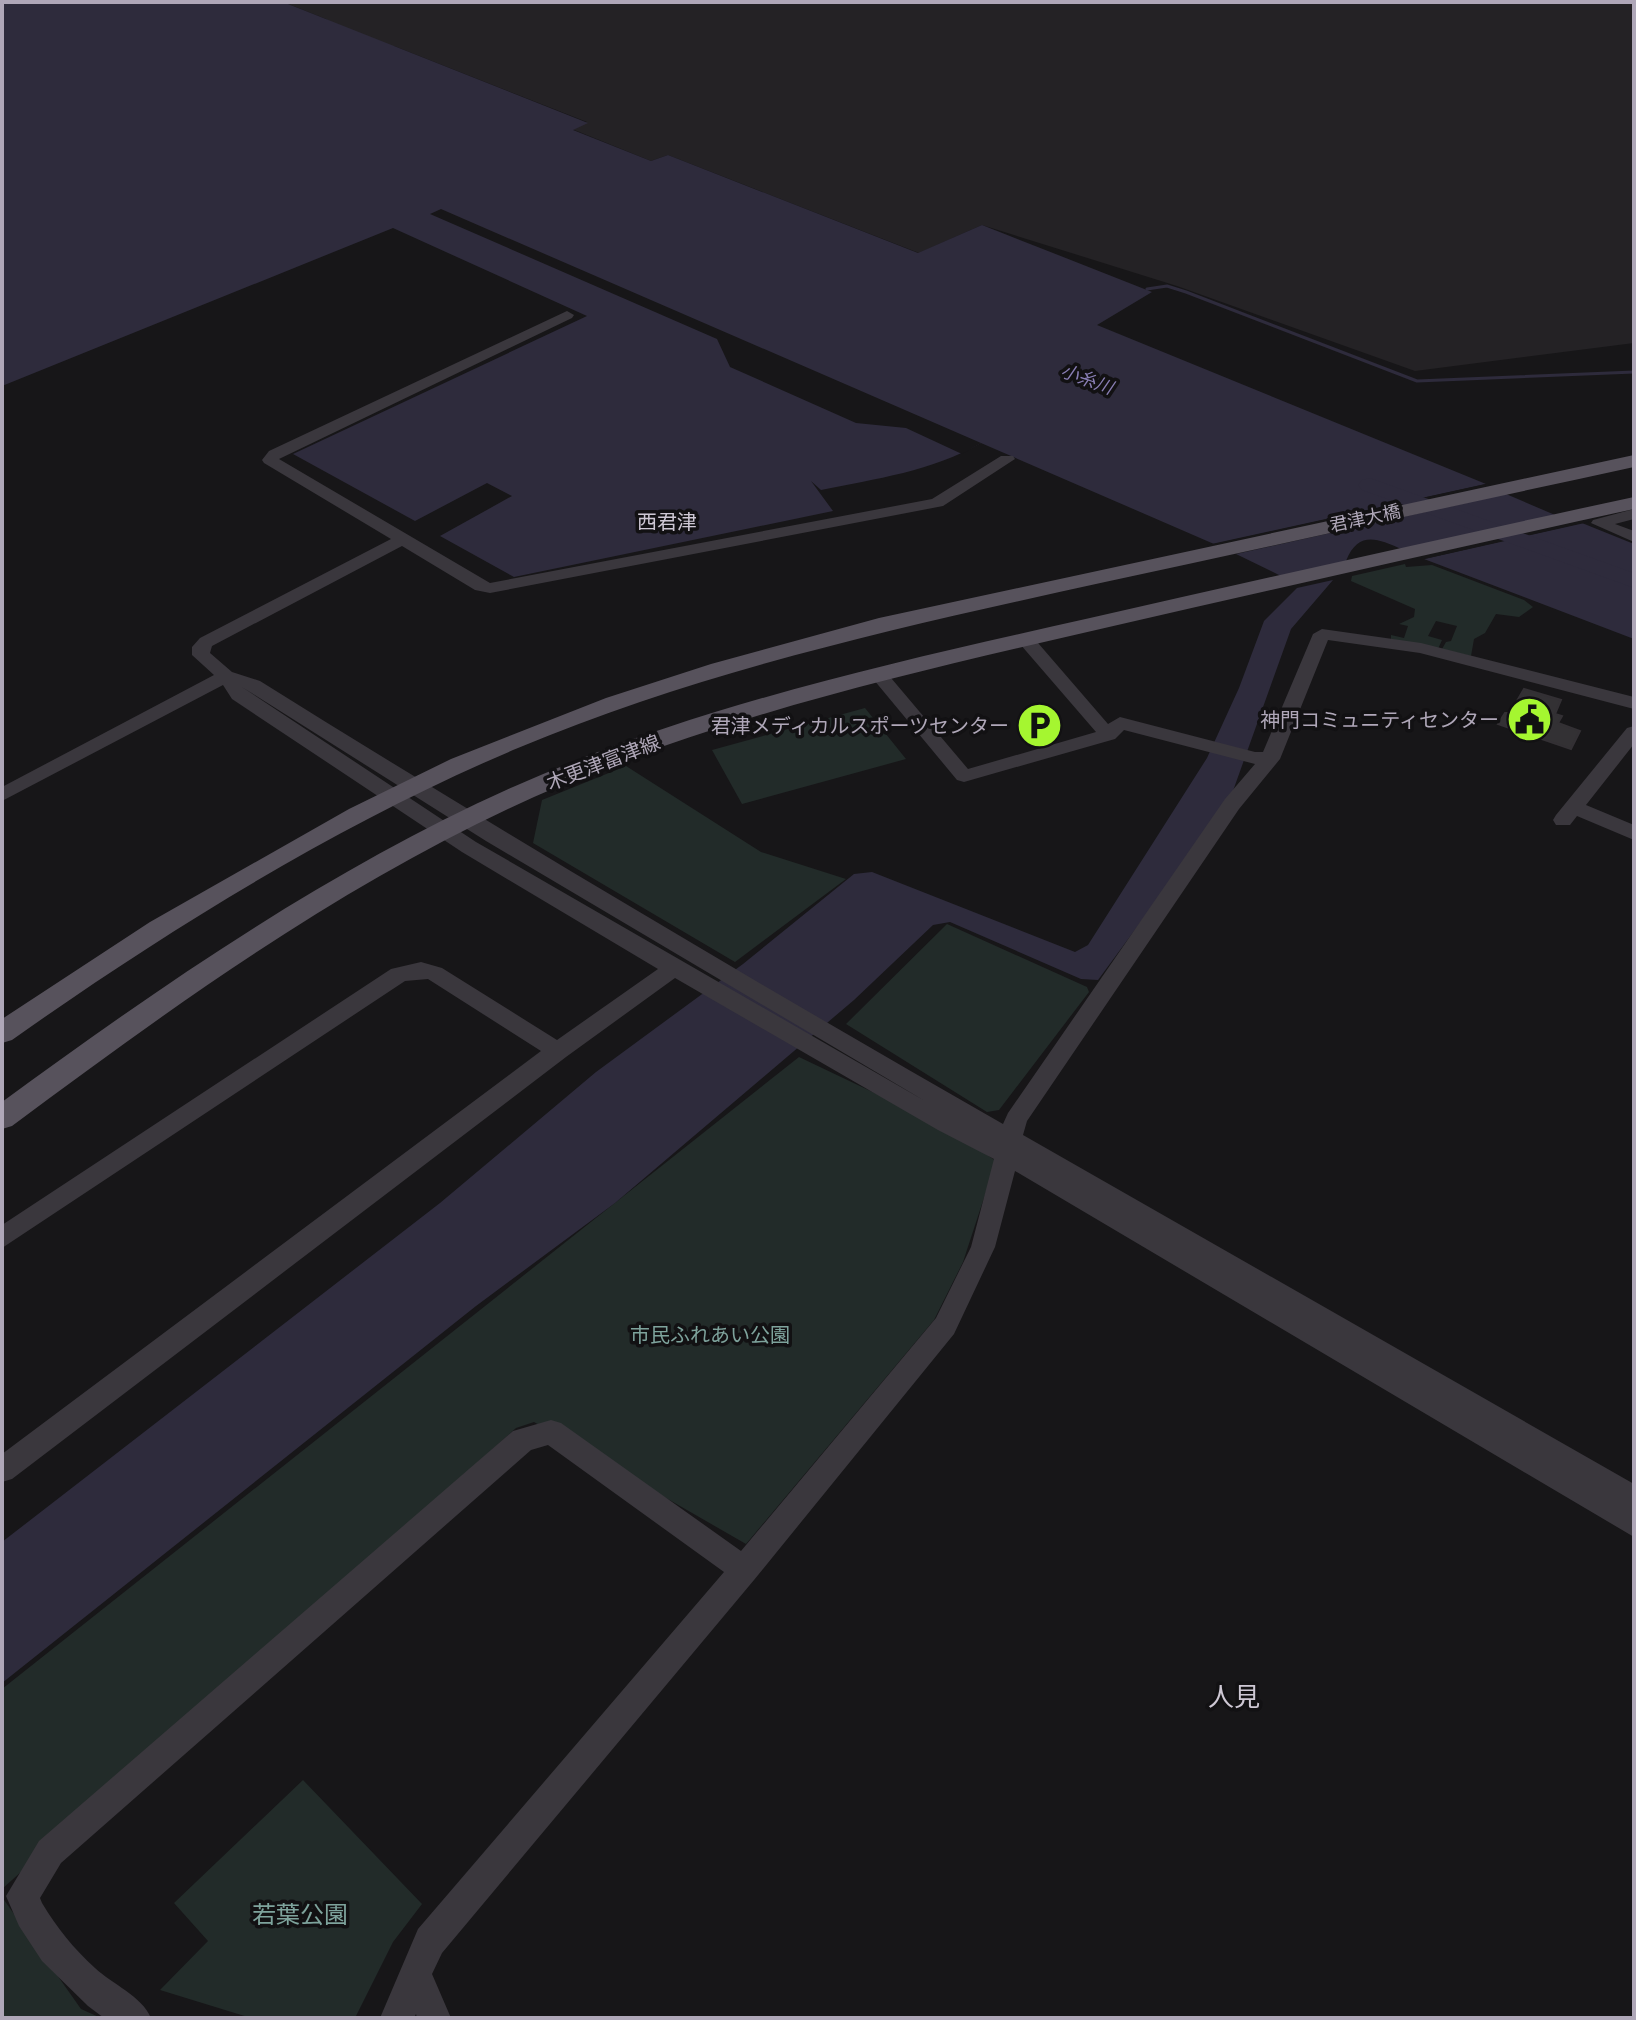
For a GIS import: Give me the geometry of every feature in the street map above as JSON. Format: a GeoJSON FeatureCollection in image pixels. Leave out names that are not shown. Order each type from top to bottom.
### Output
{"type":"FeatureCollection","features":[{"type":"Feature","properties":{"kind":"main road","name":"君津大橋"},"geometry":{"type":"LineString","coordinates":[[402,791],[461,763],[600,708],[772,651],[1206,552],[1634,461]]}},
{"type":"Feature","properties":{"kind":"main road","name":"木更津富津線"},"geometry":{"type":"LineString","coordinates":[[2,1118],[145,1012],[235,952],[456,826],[560,777],[739,714],[880,676],[1026,640],[1634,503]]}},
{"type":"Feature","properties":{"kind":"main road"},"geometry":{"type":"LineString","coordinates":[[2,1033],[168,924],[402,791]]}},
{"type":"Feature","properties":{"kind":"street"},"geometry":{"type":"LineString","coordinates":[[567,315],[271,457],[272,462],[481,586],[501,588],[937,503],[1007,459]]}},
{"type":"Feature","properties":{"kind":"street"},"geometry":{"type":"LineString","coordinates":[[1634,514],[1599,523],[1634,537]]}},
{"type":"Feature","properties":{"kind":"street"},"geometry":{"type":"LineString","coordinates":[[403,539],[206,642],[201,647],[201,655],[226,676],[266,692],[402,791],[674,968],[710,977]]}},
{"type":"Feature","properties":{"kind":"street"},"geometry":{"type":"LineString","coordinates":[[397,2018],[430,1941],[744,1570],[945,1326],[983,1247],[1016,1119],[1262,758],[1322,634],[1421,648],[1634,703]]}},
{"type":"Feature","properties":{"kind":"street"},"geometry":{"type":"LineString","coordinates":[[1026,640],[1108,735]]}},
{"type":"Feature","properties":{"kind":"street"},"geometry":{"type":"LineString","coordinates":[[2,795],[226,676]]}},
{"type":"Feature","properties":{"kind":"street"},"geometry":{"type":"LineString","coordinates":[[880,676],[964,776],[1108,735],[1120,723],[1262,758]]}},
{"type":"Feature","properties":{"kind":"street"},"geometry":{"type":"LineString","coordinates":[[1632,738],[1568,813],[1634,833]]}},
{"type":"Feature","properties":{"kind":"street"},"geometry":{"type":"LineString","coordinates":[[456,826],[821,1041],[946,1124],[1009,1147],[1634,1499]]}},
{"type":"Feature","properties":{"kind":"street"},"geometry":{"type":"LineString","coordinates":[[2,1470],[558,1051],[674,968]]}},
{"type":"Feature","properties":{"kind":"street"},"geometry":{"type":"LineString","coordinates":[[2,1238],[399,974],[421,970],[434,973],[558,1051]]}},
{"type":"Feature","properties":{"kind":"street"},"geometry":{"type":"LineString","coordinates":[[1009,1147],[1634,1524]]}},
{"type":"Feature","properties":{"kind":"street"},"geometry":{"type":"LineString","coordinates":[[134,2018],[93,1988],[59,1956],[32,1923],[22,1896],[50,1852],[523,1440],[551,1432],[744,1570]]}},
{"type":"Feature","properties":{"kind":"street"},"geometry":{"type":"LineString","coordinates":[[415,1973],[434,2018]]}},
{"type":"Feature","properties":{"kind":"shaded area"},"geometry":{"type":"Polygon","coordinates":[[[283,2],[1634,2],[1634,343],[1415,371],[1177,286],[982,225],[919,253],[668,155],[651,161],[572,129],[587,122],[394,46],[369,54],[326,19],[283,2]]]}},
{"type":"Feature","properties":{"kind":"green space"},"geometry":{"type":"Polygon","coordinates":[[[1405,564],[1406,567],[1432,565],[1524,600],[1533,607],[1519,617],[1496,614],[1485,633],[1474,639],[1471,656],[1442,649],[1446,642],[1451,641],[1457,626],[1436,621],[1428,636],[1442,640],[1438,649],[1391,639],[1391,635],[1404,638],[1408,626],[1399,624],[1414,617],[1415,609],[1351,581],[1352,576],[1405,564]]]}},
{"type":"Feature","properties":{"kind":"green space"},"geometry":{"type":"Polygon","coordinates":[[[865,708],[906,759],[742,804],[712,750],[865,708]]]}},
{"type":"Feature","properties":{"kind":"green space"},"geometry":{"type":"Polygon","coordinates":[[[626,766],[761,852],[846,879],[735,962],[533,843],[542,800],[626,766]]]}},
{"type":"Feature","properties":{"kind":"green space"},"geometry":{"type":"Polygon","coordinates":[[[947,924],[1087,987],[1089,992],[999,1110],[987,1112],[846,1024],[947,924]]]}},
{"type":"Feature","properties":{"kind":"green space","name":"市民ふれあい公園"},"geometry":{"type":"Polygon","coordinates":[[[799,1057],[946,1127],[996,1161],[963,1262],[934,1320],[746,1544],[534,1422],[516,1428],[2,1889],[2,1689],[799,1057]]]}},
{"type":"Feature","properties":{"kind":"green space","name":"若葉公園"},"geometry":{"type":"Polygon","coordinates":[[[303,1780],[422,1904],[393,1942],[355,2018],[251,2018],[160,1990],[208,1941],[174,1903],[303,1780]]]}},
{"type":"Feature","properties":{"kind":"green space"},"geometry":{"type":"Polygon","coordinates":[[[2,1897],[81,2009],[101,2018],[2,2018],[2,1897]]]}},
{"type":"Feature","properties":{"kind":"water"},"geometry":{"type":"Polygon","coordinates":[[[2,2],[283,2],[588,123],[573,130],[651,161],[668,155],[918,253],[982,225],[1152,292],[1097,325],[1486,484],[1214,544],[981,443],[943,461],[883,478],[821,490],[811,481],[833,511],[514,577],[440,536],[512,496],[487,483],[415,521],[293,454],[587,316],[393,228],[2,386],[2,2]]]}},
{"type":"Feature","properties":{"kind":"water"},"geometry":{"type":"Polygon","coordinates":[[[1506,494],[1555,515],[1401,549],[1376,540],[1362,541],[1346,561],[1281,576],[1236,554],[1506,494]]]}},
{"type":"Feature","properties":{"kind":"water"},"geometry":{"type":"Polygon","coordinates":[[[1582,523],[1634,544],[1634,639],[1424,559],[1582,523]]]}},
{"type":"Feature","properties":{"kind":"water"},"geometry":{"type":"Polygon","coordinates":[[[1333,580],[1291,629],[1229,802],[1098,980],[1081,979],[950,922],[933,925],[854,1000],[615,1203],[476,1306],[2,1683],[2,1542],[440,1203],[596,1072],[743,964],[854,874],[872,872],[1075,952],[1088,945],[1207,758],[1239,688],[1264,621],[1297,588],[1333,580]]]}},
{"type":"Feature","properties":{"kind":"pier"},"geometry":{"type":"Polygon","coordinates":[[[441,209],[981,443],[962,454],[906,428],[856,423],[730,367],[717,339],[430,214],[441,209]]]}},
{"type":"Feature","properties":{"kind":"pier"},"geometry":{"type":"Polygon","coordinates":[[[1490,483],[1487,488],[1213,547],[1207,545],[1490,483]]]}},
{"type":"Feature","properties":{"kind":"pier"},"geometry":{"type":"Polygon","coordinates":[[[1583,520],[1589,522],[1420,560],[1423,555],[1583,520]]]}},
{"type":"Feature","properties":{"kind":"building","name":"神門コミュニティセンター"},"geometry":{"type":"Polygon","coordinates":[[[1524,689],[1561,700],[1555,714],[1562,716],[1558,723],[1580,731],[1571,749],[1498,724],[1505,713],[1510,713],[1524,689]]]}},
{"type":"Feature","properties":{"kind":"waterway"},"geometry":{"type":"LineString","coordinates":[[1147,289],[1167,286],[1186,292],[1417,381],[1634,372]]}},
{"type":"Feature","properties":{"kind":"waterway","name":"小糸川"},"geometry":{"type":"LineString","coordinates":[[1370,485],[1634,581]]}},
{"type":"Feature","properties":{"kind":"place","name":"神門コミュニティセンター"},"geometry":{"type":"Point","coordinates":[1530,719]}},
{"type":"Feature","properties":{"kind":"place","name":"君津メディカルスポーツセンター"},"geometry":{"type":"Point","coordinates":[1040,725]}},
{"type":"Feature","properties":{"kind":"district","name":"西君津"},"geometry":{"type":"Point","coordinates":[667,521]}},
{"type":"Feature","properties":{"kind":"district","name":"人見"},"geometry":{"type":"Point","coordinates":[1234,1697]}}]}
